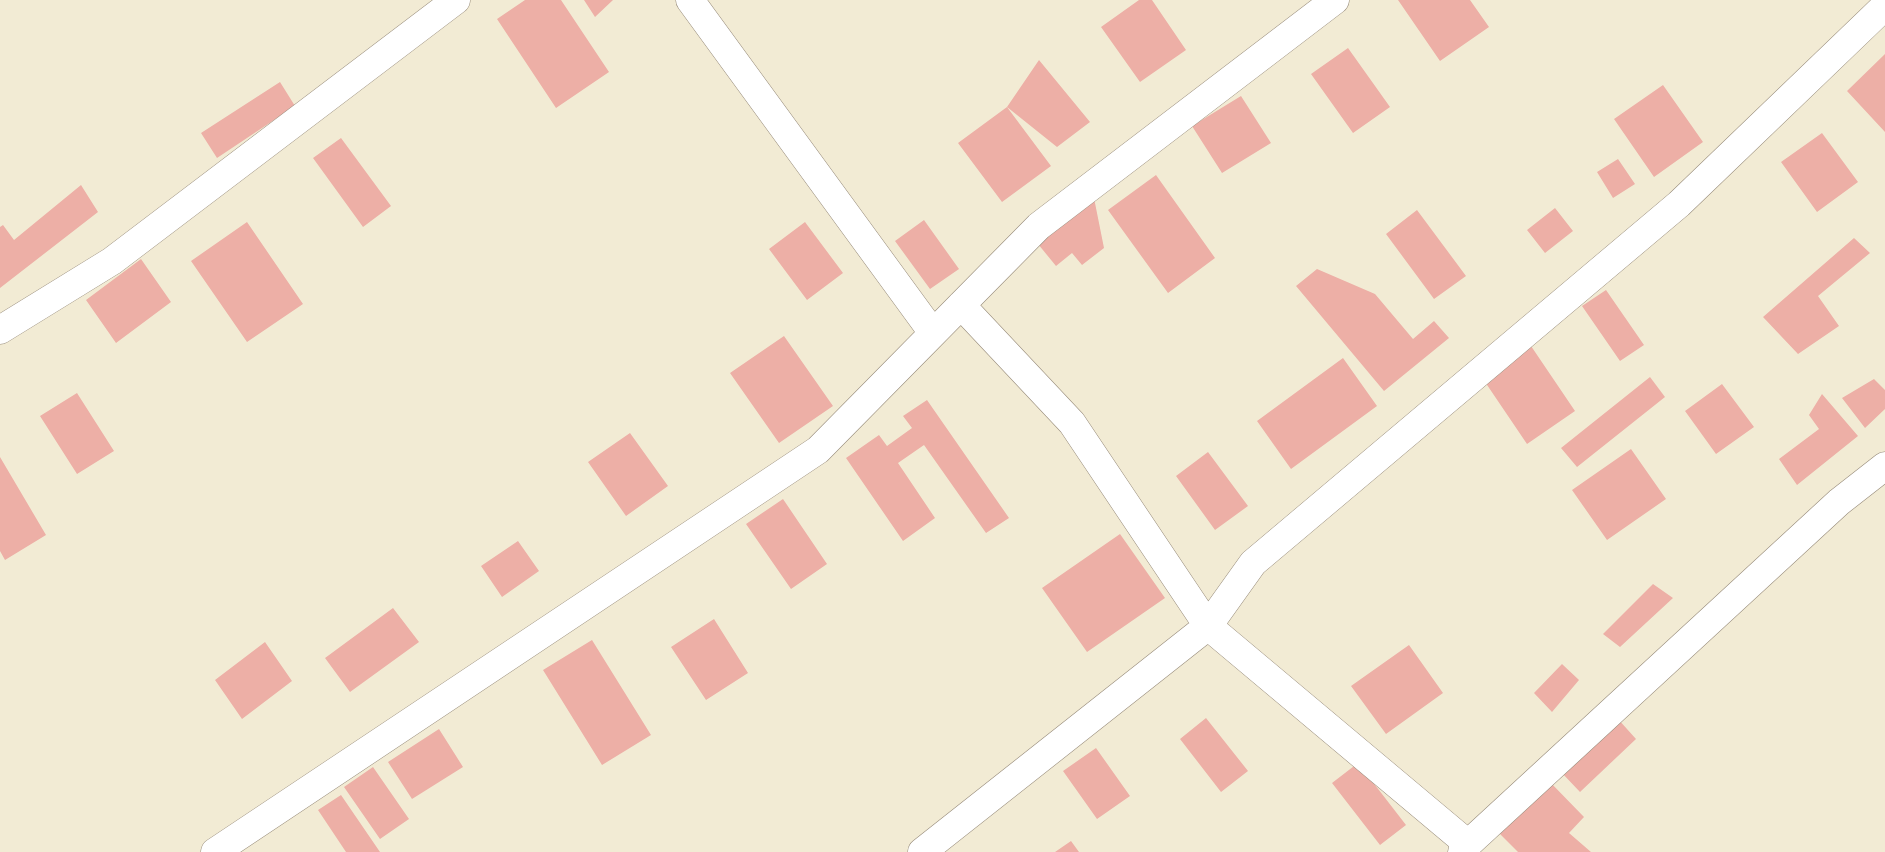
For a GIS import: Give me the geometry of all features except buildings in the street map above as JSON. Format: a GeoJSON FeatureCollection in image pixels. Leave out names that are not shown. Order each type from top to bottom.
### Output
{"type":"FeatureCollection","features":[{"type":"Feature","properties":{"kind":"street"},"geometry":{"type":"LineString","coordinates":[[0,330],[112,261],[456,0]]}},
{"type":"Feature","properties":{"kind":"street"},"geometry":{"type":"LineString","coordinates":[[690,0],[933,333]]}},
{"type":"Feature","properties":{"kind":"street"},"geometry":{"type":"LineString","coordinates":[[215,852],[818,450],[1038,226],[1335,0]]}},
{"type":"Feature","properties":{"kind":"street"},"geometry":{"type":"LineString","coordinates":[[922,852],[1208,626],[1254,563],[1679,204],[1885,6]]}},
{"type":"Feature","properties":{"kind":"street"},"geometry":{"type":"LineString","coordinates":[[961,305],[1072,423],[1208,626],[1465,848],[1832,508],[1885,466]]}}]}
